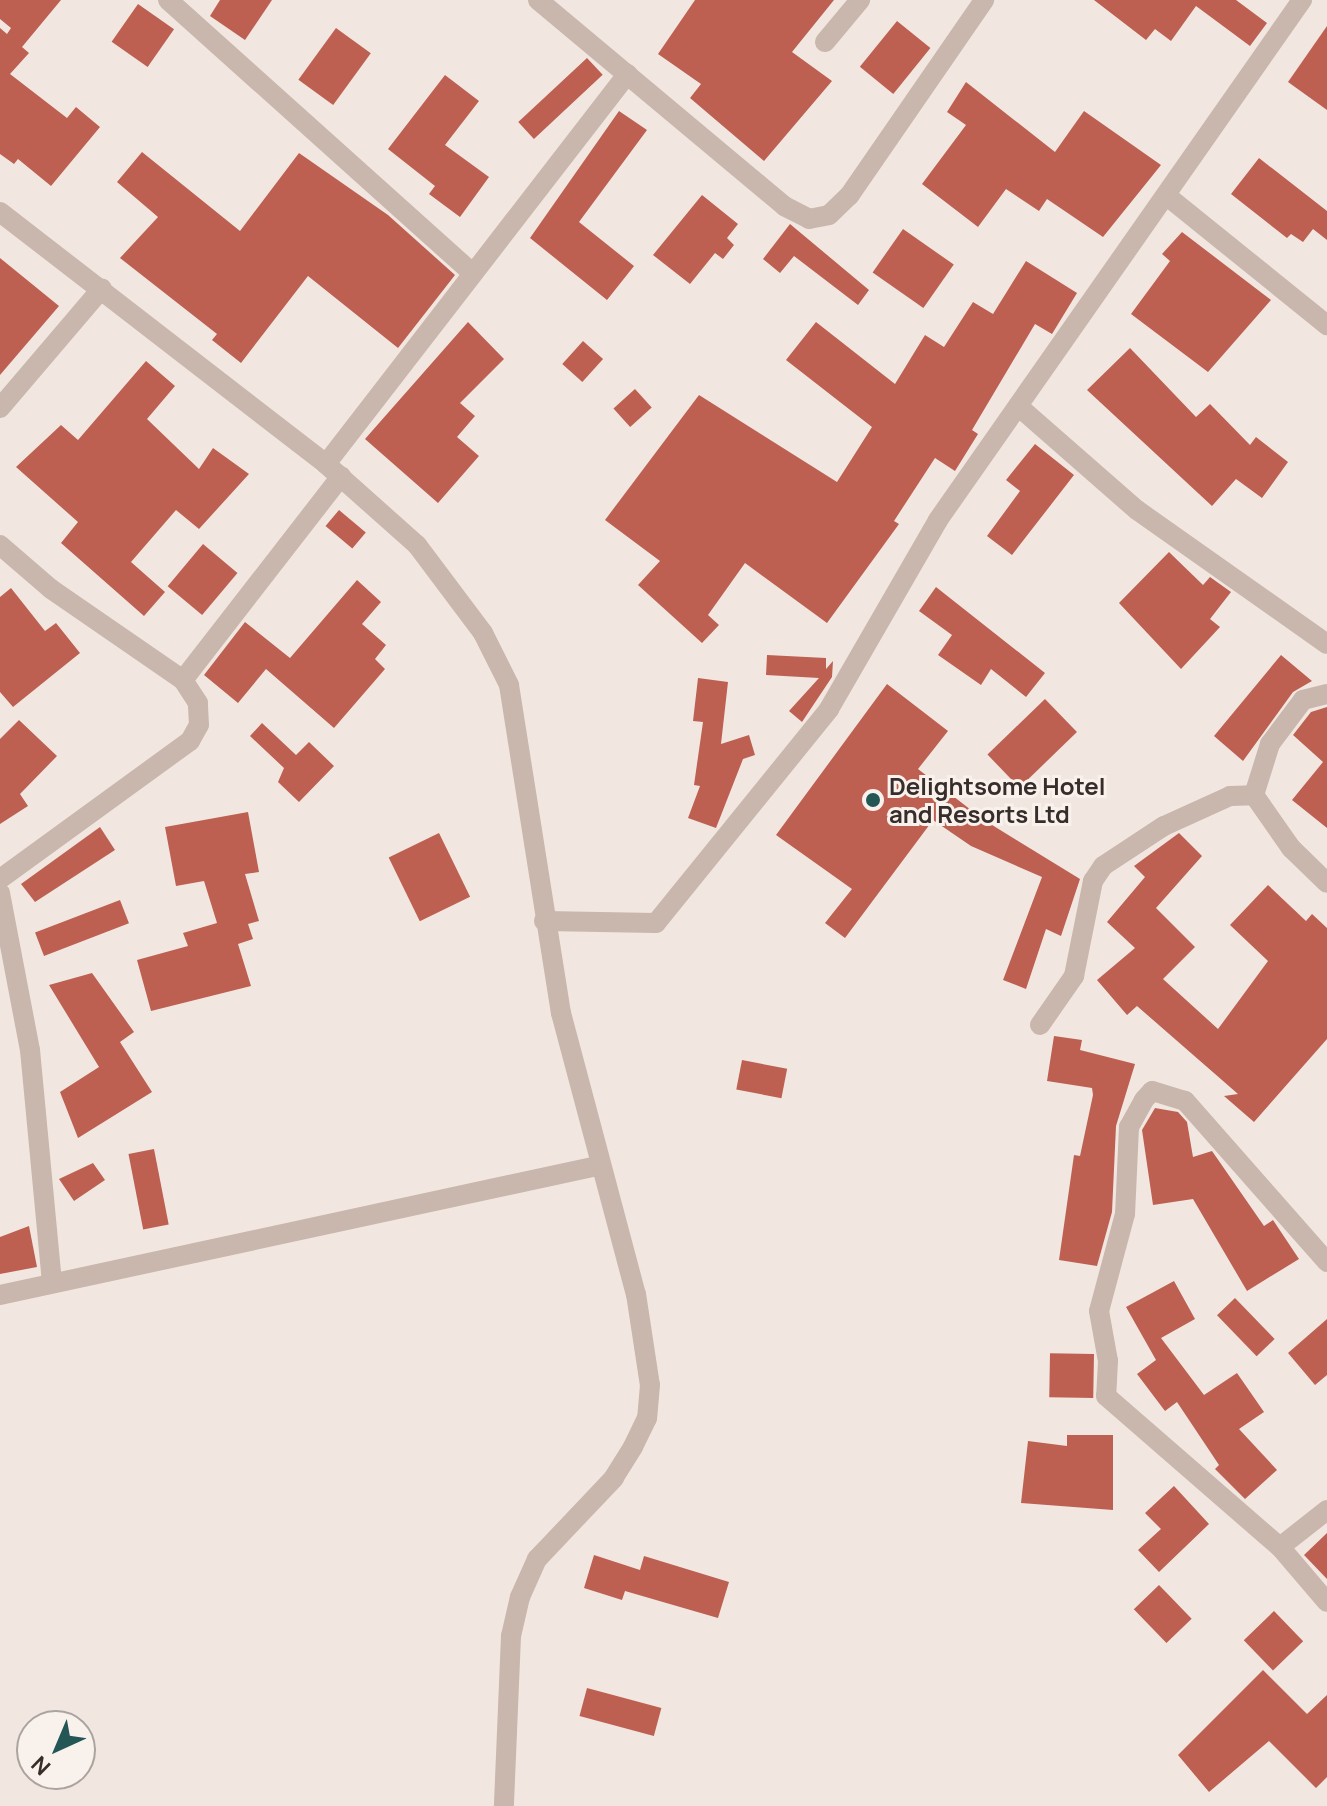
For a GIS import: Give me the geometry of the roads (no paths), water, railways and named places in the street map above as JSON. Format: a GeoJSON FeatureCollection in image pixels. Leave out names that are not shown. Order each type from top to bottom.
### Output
{"type":"FeatureCollection","features":[{"type":"Feature","properties":{"kind":"street"},"geometry":{"type":"LineString","coordinates":[[168,0],[472,273]]}},
{"type":"Feature","properties":{"kind":"street"},"geometry":{"type":"LineString","coordinates":[[538,0],[784,206],[809,219],[829,215],[849,196],[984,0]]}},
{"type":"Feature","properties":{"kind":"street"},"geometry":{"type":"LineString","coordinates":[[825,42],[860,0]]}},
{"type":"Feature","properties":{"kind":"street"},"geometry":{"type":"LineString","coordinates":[[544,921],[656,923],[829,709],[938,520],[1302,0]]}},
{"type":"Feature","properties":{"kind":"street"},"geometry":{"type":"LineString","coordinates":[[183,680],[472,273],[627,74]]}},
{"type":"Feature","properties":{"kind":"street"},"geometry":{"type":"LineString","coordinates":[[1167,196],[1327,325]]}},
{"type":"Feature","properties":{"kind":"street"},"geometry":{"type":"LineString","coordinates":[[0,212],[334,470],[442,572],[509,685],[544,921],[597,1166],[636,1294],[650,1385],[647,1418],[614,1478],[537,1559],[520,1597],[511,1636],[504,1806]]}},
{"type":"Feature","properties":{"kind":"street"},"geometry":{"type":"LineString","coordinates":[[0,408],[102,288]]}},
{"type":"Feature","properties":{"kind":"street"},"geometry":{"type":"LineString","coordinates":[[1018,406],[1137,510],[1327,644]]}},
{"type":"Feature","properties":{"kind":"street"},"geometry":{"type":"LineString","coordinates":[[0,545],[51,589],[183,680],[198,703],[199,725],[190,741],[0,879]]}},
{"type":"Feature","properties":{"kind":"street"},"geometry":{"type":"LineString","coordinates":[[1254,795],[1270,744],[1303,700],[1327,694]]}},
{"type":"Feature","properties":{"kind":"street"},"geometry":{"type":"LineString","coordinates":[[1254,795],[1291,848],[1327,883]]}},
{"type":"Feature","properties":{"kind":"street"},"geometry":{"type":"LineString","coordinates":[[1040,1025],[1074,976],[1093,881],[1103,866],[1164,826],[1230,796],[1254,795]]}},
{"type":"Feature","properties":{"kind":"street"},"geometry":{"type":"LineString","coordinates":[[0,893],[30,1050],[52,1282]]}},
{"type":"Feature","properties":{"kind":"street"},"geometry":{"type":"LineString","coordinates":[[1327,1262],[1185,1101],[1152,1091],[1129,1127],[1125,1214],[1099,1311],[1108,1361],[1106,1396],[1280,1547],[1327,1602]]}},
{"type":"Feature","properties":{"kind":"street"},"geometry":{"type":"LineString","coordinates":[[0,1295],[52,1282],[133,1270],[597,1166]]}},
{"type":"Feature","properties":{"kind":"street"},"geometry":{"type":"LineString","coordinates":[[1280,1547],[1327,1510]]}},
{"type":"Feature","properties":{"kind":"place","name":"Delightsome Hotel and Resorts Ltd"},"geometry":{"type":"Point","coordinates":[873,800]}}]}
